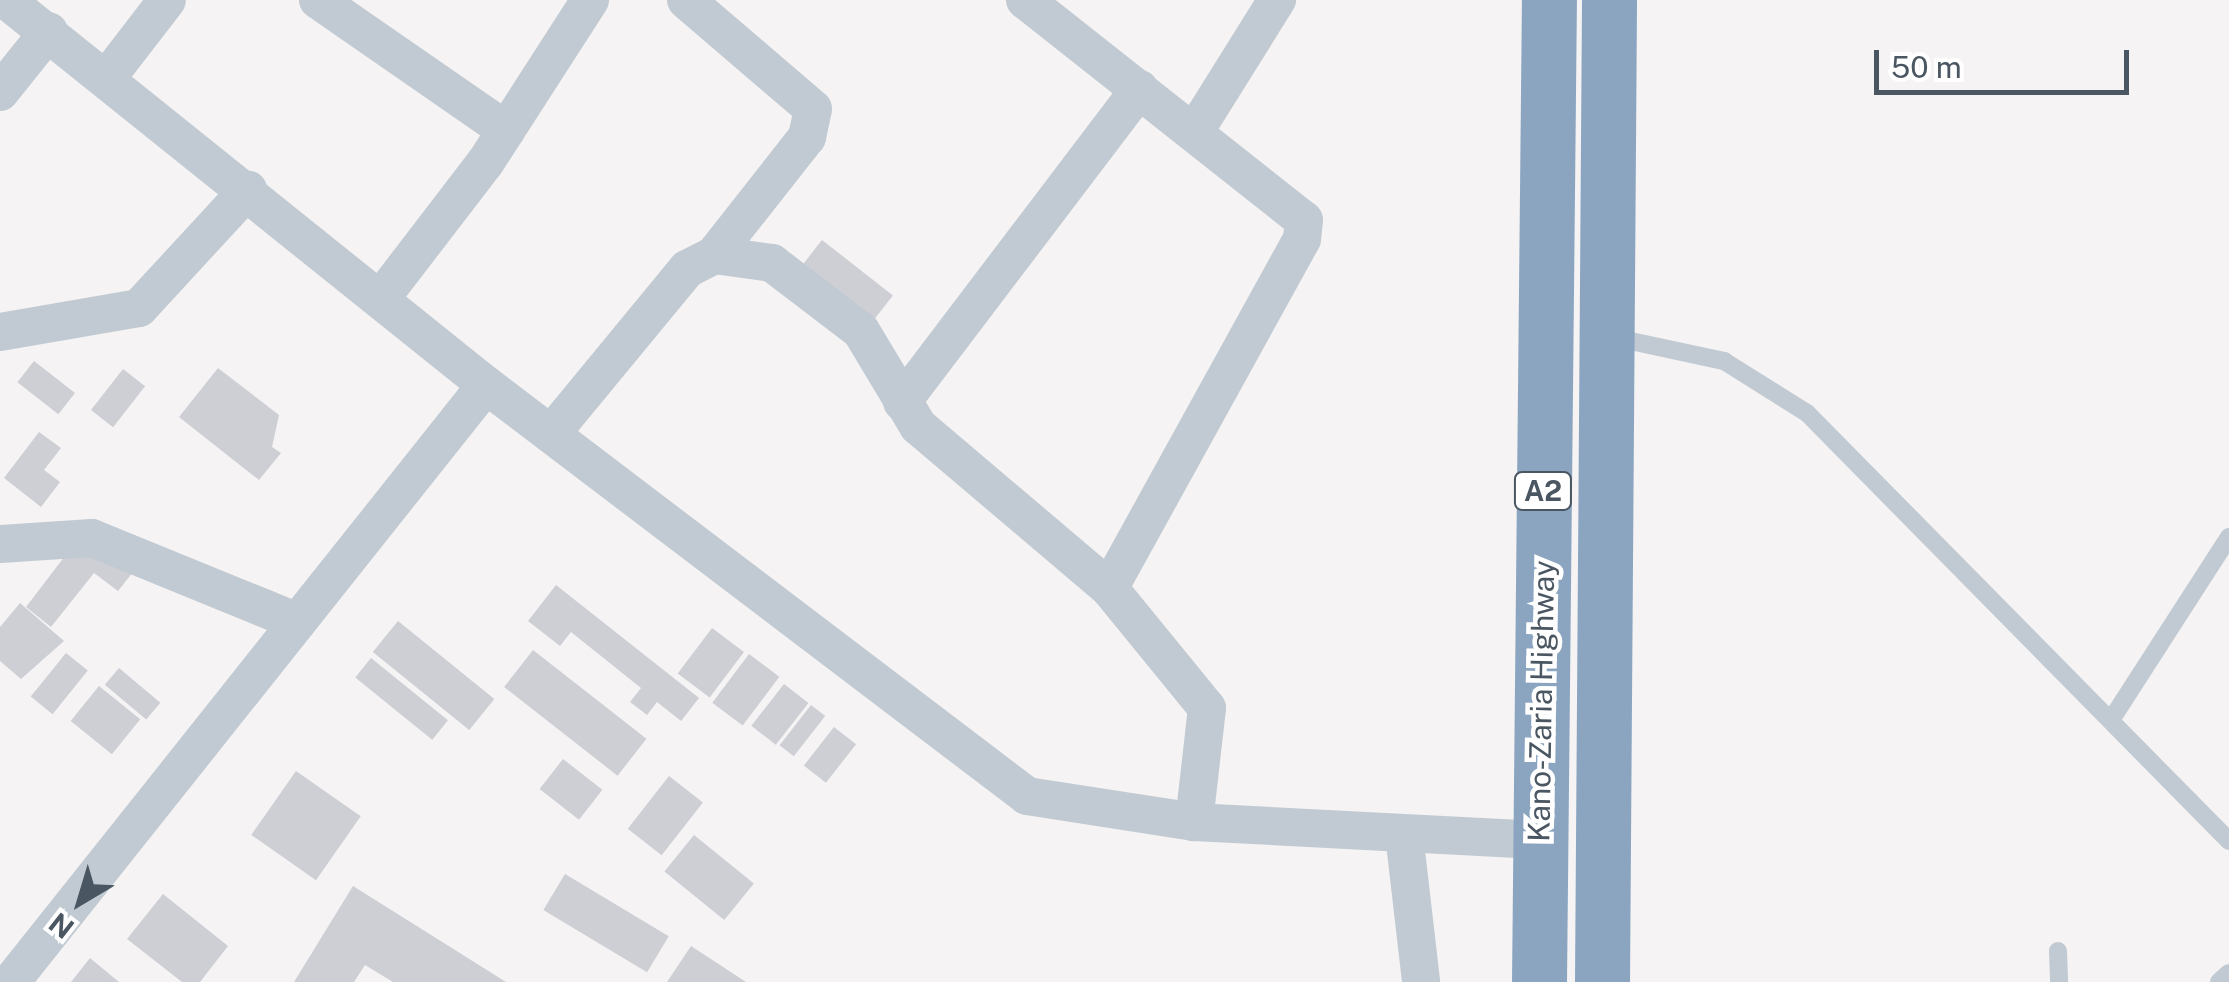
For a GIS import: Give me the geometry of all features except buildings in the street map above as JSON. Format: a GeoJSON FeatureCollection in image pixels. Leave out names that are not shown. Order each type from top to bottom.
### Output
{"type":"FeatureCollection","features":[{"type":"Feature","properties":{"kind":"highway","name":"Kano-Zaria Highway"},"geometry":{"type":"LineString","coordinates":[[1539,982],[1548,0]]}},
{"type":"Feature","properties":{"kind":"highway","name":"Kano-Zaria Highway"},"geometry":{"type":"LineString","coordinates":[[1602,982],[1609,0]]}},
{"type":"Feature","properties":{"kind":"street"},"geometry":{"type":"LineString","coordinates":[[6,0],[382,297],[486,385],[1015,789],[1048,803],[1194,822],[1540,840]]}},
{"type":"Feature","properties":{"kind":"street"},"geometry":{"type":"LineString","coordinates":[[107,78],[167,0]]}},
{"type":"Feature","properties":{"kind":"street"},"geometry":{"type":"LineString","coordinates":[[318,0],[506,130]]}},
{"type":"Feature","properties":{"kind":"street"},"geometry":{"type":"LineString","coordinates":[[382,297],[506,130],[590,0]]}},
{"type":"Feature","properties":{"kind":"street"},"geometry":{"type":"LineString","coordinates":[[550,434],[687,269],[714,255],[807,136],[813,109],[686,0]]}},
{"type":"Feature","properties":{"kind":"street"},"geometry":{"type":"LineString","coordinates":[[1025,0],[1291,203],[1304,220],[1302,239],[1109,588]]}},
{"type":"Feature","properties":{"kind":"street"},"geometry":{"type":"LineString","coordinates":[[1195,131],[1277,0]]}},
{"type":"Feature","properties":{"kind":"street"},"geometry":{"type":"LineString","coordinates":[[0,92],[49,32]]}},
{"type":"Feature","properties":{"kind":"street"},"geometry":{"type":"LineString","coordinates":[[902,402],[1140,90]]}},
{"type":"Feature","properties":{"kind":"street"},"geometry":{"type":"LineString","coordinates":[[0,332],[139,308],[248,190]]}},
{"type":"Feature","properties":{"kind":"street"},"geometry":{"type":"LineString","coordinates":[[714,255],[772,264],[826,297],[876,351],[918,426],[1109,588],[1207,708],[1194,822]]}},
{"type":"Feature","properties":{"kind":"street"},"geometry":{"type":"LineString","coordinates":[[11,982],[486,385]]}},
{"type":"Feature","properties":{"kind":"street"},"geometry":{"type":"LineString","coordinates":[[0,544],[92,538],[298,622]]}},
{"type":"Feature","properties":{"kind":"street"},"geometry":{"type":"LineString","coordinates":[[1404,834],[1420,982]]}},
{"type":"Feature","properties":{"kind":"lane"},"geometry":{"type":"LineString","coordinates":[[1607,336],[1724,361],[1773,386],[2229,841]]}},
{"type":"Feature","properties":{"kind":"lane"},"geometry":{"type":"LineString","coordinates":[[2111,720],[2229,537]]}},
{"type":"Feature","properties":{"kind":"lane"},"geometry":{"type":"LineString","coordinates":[[2058,951],[2059,982]]}},
{"type":"Feature","properties":{"kind":"lane"},"geometry":{"type":"LineString","coordinates":[[2219,982],[2229,973]]}}]}
